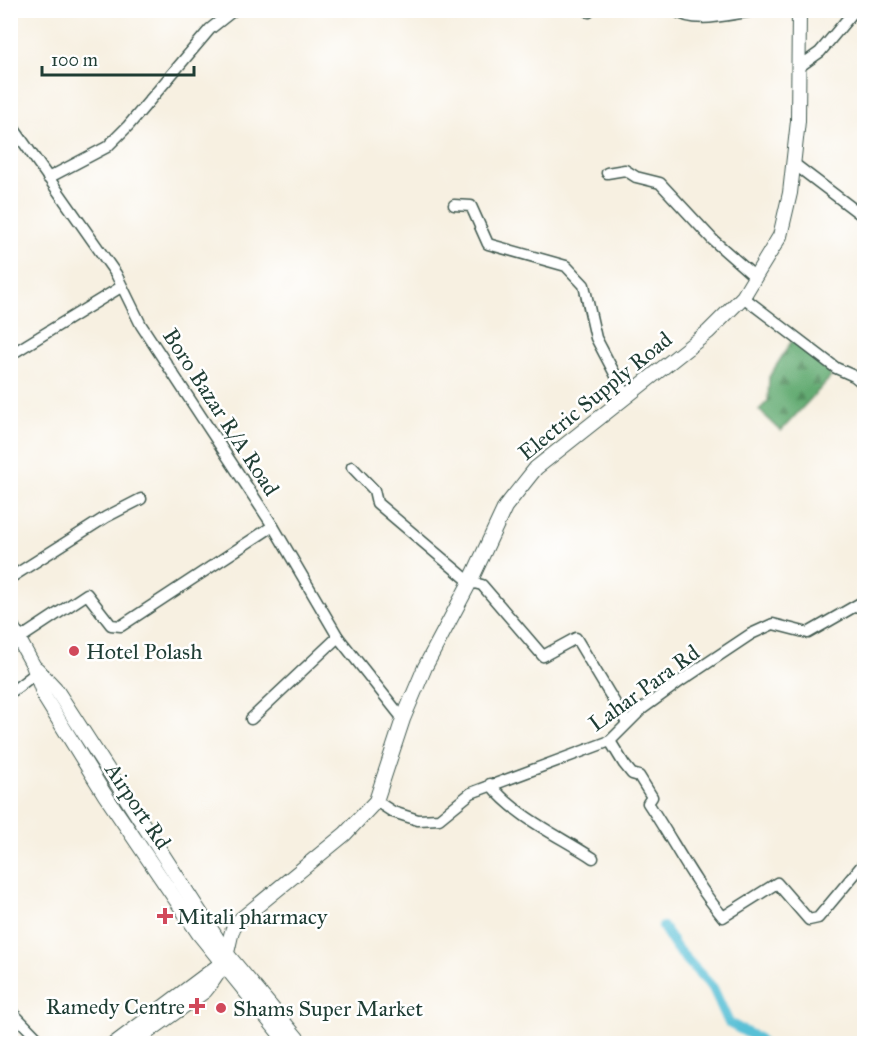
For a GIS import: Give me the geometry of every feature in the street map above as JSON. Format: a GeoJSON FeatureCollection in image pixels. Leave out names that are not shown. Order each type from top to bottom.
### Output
{"type":"FeatureCollection","features":[{"type":"Feature","properties":{"kind":"main road","name":"Electric Supply Road"},"geometry":{"type":"LineString","coordinates":[[131,1044],[205,990],[215,979],[235,924],[345,834],[376,801],[403,719],[425,667],[470,582],[505,507],[536,468],[708,332],[743,297],[780,236],[798,121],[799,10]]}},
{"type":"Feature","properties":{"kind":"main road","name":"Airport Rd"},"geometry":{"type":"LineString","coordinates":[[10,623],[35,669],[55,688],[224,958]]}},
{"type":"Feature","properties":{"kind":"main road"},"geometry":{"type":"LineString","coordinates":[[114,1044],[224,958]]}},
{"type":"Feature","properties":{"kind":"main road"},"geometry":{"type":"LineString","coordinates":[[224,958],[288,1044]]}},
{"type":"Feature","properties":{"kind":"main road"},"geometry":{"type":"LineString","coordinates":[[224,958],[302,1044]]}},
{"type":"Feature","properties":{"kind":"street"},"geometry":{"type":"LineString","coordinates":[[48,178],[106,147],[128,126],[210,29],[234,10]]}},
{"type":"Feature","properties":{"kind":"street"},"geometry":{"type":"LineString","coordinates":[[674,10],[685,18],[708,18],[743,11],[765,10]]}},
{"type":"Feature","properties":{"kind":"street"},"geometry":{"type":"LineString","coordinates":[[799,67],[820,52],[855,10]]}},
{"type":"Feature","properties":{"kind":"street","name":"Boro Bazar R/A Road"},"geometry":{"type":"LineString","coordinates":[[10,123],[116,274],[141,325],[273,526],[338,637],[403,719]]}},
{"type":"Feature","properties":{"kind":"street"},"geometry":{"type":"LineString","coordinates":[[793,163],[864,217]]}},
{"type":"Feature","properties":{"kind":"street"},"geometry":{"type":"LineString","coordinates":[[607,173],[625,170],[636,177],[660,183],[713,240],[755,278]]}},
{"type":"Feature","properties":{"kind":"street"},"geometry":{"type":"LineString","coordinates":[[454,205],[471,207],[488,244],[566,266],[584,285],[596,338],[626,395]]}},
{"type":"Feature","properties":{"kind":"street"},"geometry":{"type":"LineString","coordinates":[[10,355],[121,287]]}},
{"type":"Feature","properties":{"kind":"street"},"geometry":{"type":"LineString","coordinates":[[743,297],[836,368],[854,376],[864,384]]}},
{"type":"Feature","properties":{"kind":"street"},"geometry":{"type":"LineString","coordinates":[[351,467],[374,490],[377,503],[470,582],[482,585],[543,656],[576,638],[627,723]]}},
{"type":"Feature","properties":{"kind":"street"},"geometry":{"type":"LineString","coordinates":[[10,578],[106,518],[141,499]]}},
{"type":"Feature","properties":{"kind":"street"},"geometry":{"type":"LineString","coordinates":[[19,639],[87,594],[111,625],[121,627],[273,526]]}},
{"type":"Feature","properties":{"kind":"street","name":"Lahar Para Rd"},"geometry":{"type":"LineString","coordinates":[[376,801],[393,812],[418,820],[439,819],[471,793],[490,784],[610,741],[627,723],[682,680],[751,634],[773,624],[808,633],[864,601]]}},
{"type":"Feature","properties":{"kind":"street"},"geometry":{"type":"LineString","coordinates":[[251,719],[338,637]]}},
{"type":"Feature","properties":{"kind":"street"},"geometry":{"type":"LineString","coordinates":[[10,693],[35,669]]}},
{"type":"Feature","properties":{"kind":"street"},"geometry":{"type":"LineString","coordinates":[[610,741],[632,774],[639,776],[645,784],[652,797],[648,803],[675,845],[698,888],[723,917],[777,883],[809,920],[818,918],[864,863]]}},
{"type":"Feature","properties":{"kind":"street"},"geometry":{"type":"LineString","coordinates":[[490,784],[500,796],[541,828],[593,858]]}},
{"type":"Feature","properties":{"kind":"street"},"geometry":{"type":"LineString","coordinates":[[10,1010],[43,1044]]}},
{"type":"Feature","properties":{"kind":"green space"},"geometry":{"type":"Polygon","coordinates":[[[793,339],[829,369],[831,377],[781,431],[759,410],[768,401],[769,377],[793,339]]]}},
{"type":"Feature","properties":{"kind":"waterway"},"geometry":{"type":"LineString","coordinates":[[663,927],[677,949],[713,988],[729,1023],[759,1039],[761,1044]]}},
{"type":"Feature","properties":{"kind":"place","name":"Hotel Polash"},"geometry":{"type":"Point","coordinates":[74,651]}},
{"type":"Feature","properties":{"kind":"place","name":"Mitali pharmacy"},"geometry":{"type":"Point","coordinates":[165,916]}},
{"type":"Feature","properties":{"kind":"place","name":"Ramedy Centre"},"geometry":{"type":"Point","coordinates":[197,1006]}},
{"type":"Feature","properties":{"kind":"place","name":"Shams Super Market"},"geometry":{"type":"Point","coordinates":[221,1008]}}]}
